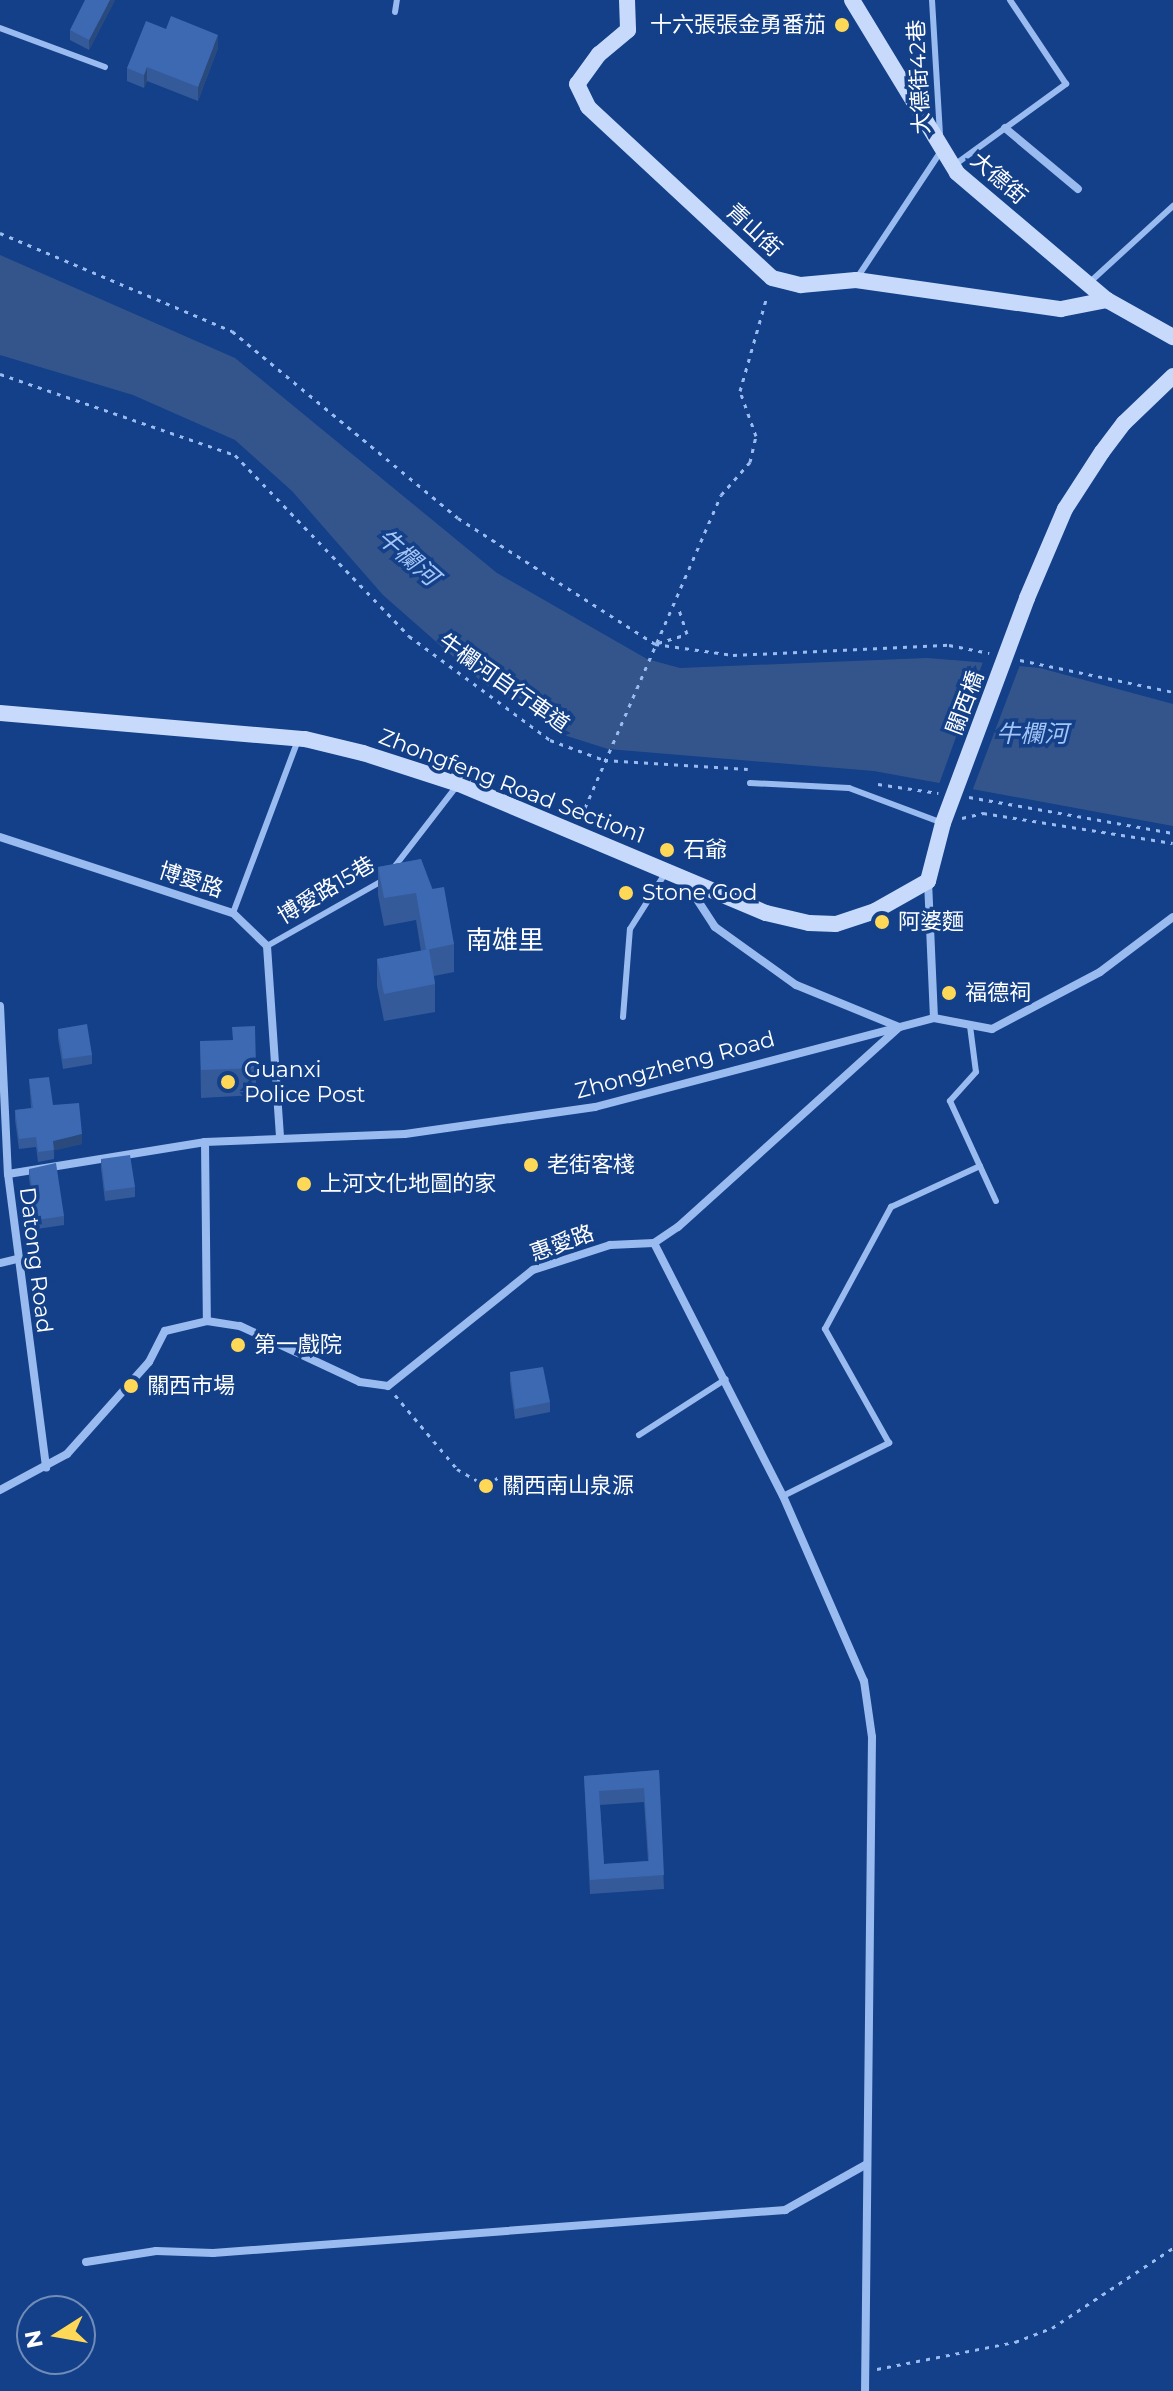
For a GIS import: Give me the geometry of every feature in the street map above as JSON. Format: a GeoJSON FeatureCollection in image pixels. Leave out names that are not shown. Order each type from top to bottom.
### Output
{"type":"FeatureCollection","features":[{"type":"Feature","properties":{"kind":"main road","name":"青山街"},"geometry":{"type":"LineString","coordinates":[[627,0],[628,30],[599,54],[577,84],[588,107],[772,278],[801,285],[856,280],[1061,309],[1107,300]]}},
{"type":"Feature","properties":{"kind":"main road","name":"大德街"},"geometry":{"type":"LineString","coordinates":[[852,0],[952,167],[1107,300],[1173,337]]}},
{"type":"Feature","properties":{"kind":"main road","name":"關西橋"},"geometry":{"type":"LineString","coordinates":[[943,823],[1027,598],[1065,509],[1124,423],[1173,376]]}},
{"type":"Feature","properties":{"kind":"main road","name":"Zhongfeng Road Section1"},"geometry":{"type":"LineString","coordinates":[[0,713],[299,738],[459,784],[675,872],[766,913],[836,924],[875,911],[928,881]]}},
{"type":"Feature","properties":{"kind":"main road"},"geometry":{"type":"LineString","coordinates":[[928,881],[943,823]]}},
{"type":"Feature","properties":{"kind":"street"},"geometry":{"type":"LineString","coordinates":[[1005,128],[1078,189]]}},
{"type":"Feature","properties":{"kind":"street","name":"博愛路"},"geometry":{"type":"LineString","coordinates":[[0,837],[233,913],[267,946]]}},
{"type":"Feature","properties":{"kind":"street"},"geometry":{"type":"LineString","coordinates":[[675,872],[715,927],[796,985],[899,1027],[654,1243],[783,1496],[864,1681],[872,1737],[865,2391]]}},
{"type":"Feature","properties":{"kind":"street"},"geometry":{"type":"LineString","coordinates":[[928,881],[934,1018]]}},
{"type":"Feature","properties":{"kind":"street","name":"Zhongzheng Road"},"geometry":{"type":"LineString","coordinates":[[8,1174],[205,1142],[405,1134],[595,1107],[934,1018],[992,1029],[1100,972],[1173,917]]}},
{"type":"Feature","properties":{"kind":"street"},"geometry":{"type":"LineString","coordinates":[[267,946],[280,1138]]}},
{"type":"Feature","properties":{"kind":"street","name":"Datong Road"},"geometry":{"type":"LineString","coordinates":[[0,1006],[8,1174],[46,1468]]}},
{"type":"Feature","properties":{"kind":"street"},"geometry":{"type":"LineString","coordinates":[[205,1142],[207,1321]]}},
{"type":"Feature","properties":{"kind":"street","name":"惠愛路"},"geometry":{"type":"LineString","coordinates":[[388,1386],[533,1270],[610,1245],[654,1243]]}},
{"type":"Feature","properties":{"kind":"street"},"geometry":{"type":"LineString","coordinates":[[0,1263],[17,1259]]}},
{"type":"Feature","properties":{"kind":"street"},"geometry":{"type":"LineString","coordinates":[[0,1490],[67,1454],[149,1362],[165,1331],[207,1321],[252,1330],[360,1382],[388,1386]]}},
{"type":"Feature","properties":{"kind":"street"},"geometry":{"type":"LineString","coordinates":[[86,2262],[156,2251],[213,2253],[785,2210],[867,2164]]}},
{"type":"Feature","properties":{"kind":"lane"},"geometry":{"type":"LineString","coordinates":[[395,12],[397,0]]}},
{"type":"Feature","properties":{"kind":"lane","name":"大德街42巷"},"geometry":{"type":"LineString","coordinates":[[932,0],[941,153]]}},
{"type":"Feature","properties":{"kind":"lane"},"geometry":{"type":"LineString","coordinates":[[952,167],[1066,84],[1010,0]]}},
{"type":"Feature","properties":{"kind":"lane"},"geometry":{"type":"LineString","coordinates":[[0,28],[105,67]]}},
{"type":"Feature","properties":{"kind":"lane"},"geometry":{"type":"LineString","coordinates":[[856,280],[941,153]]}},
{"type":"Feature","properties":{"kind":"lane"},"geometry":{"type":"LineString","coordinates":[[1088,284],[1173,206]]}},
{"type":"Feature","properties":{"kind":"lane"},"geometry":{"type":"LineString","coordinates":[[233,913],[299,738]]}},
{"type":"Feature","properties":{"kind":"lane"},"geometry":{"type":"LineString","coordinates":[[750,783],[849,788],[943,823]]}},
{"type":"Feature","properties":{"kind":"lane","name":"博愛路15巷"},"geometry":{"type":"LineString","coordinates":[[267,946],[385,880],[459,784]]}},
{"type":"Feature","properties":{"kind":"lane"},"geometry":{"type":"LineString","coordinates":[[623,1017],[630,929],[675,872]]}},
{"type":"Feature","properties":{"kind":"lane"},"geometry":{"type":"LineString","coordinates":[[970,1026],[976,1072],[950,1101],[996,1201]]}},
{"type":"Feature","properties":{"kind":"lane"},"geometry":{"type":"LineString","coordinates":[[783,1496],[889,1443],[825,1329],[891,1207],[980,1166]]}},
{"type":"Feature","properties":{"kind":"lane"},"geometry":{"type":"LineString","coordinates":[[639,1435],[726,1379]]}},
{"type":"Feature","properties":{"kind":"path"},"geometry":{"type":"LineString","coordinates":[[0,233],[232,331],[458,518],[655,644],[733,655],[949,645],[994,654]]}},
{"type":"Feature","properties":{"kind":"path"},"geometry":{"type":"LineString","coordinates":[[574,831],[655,644],[677,603],[721,495],[750,462],[756,436],[740,391],[772,278]]}},
{"type":"Feature","properties":{"kind":"path","name":"牛欄河自行車道"},"geometry":{"type":"LineString","coordinates":[[0,374],[235,455],[409,636],[550,740],[604,760],[763,770]]}},
{"type":"Feature","properties":{"kind":"path"},"geometry":{"type":"LineString","coordinates":[[655,644],[687,634],[677,603]]}},
{"type":"Feature","properties":{"kind":"path"},"geometry":{"type":"LineString","coordinates":[[1009,657],[1173,692]]}},
{"type":"Feature","properties":{"kind":"path"},"geometry":{"type":"LineString","coordinates":[[871,784],[947,794]]}},
{"type":"Feature","properties":{"kind":"path"},"geometry":{"type":"LineString","coordinates":[[962,796],[1173,833]]}},
{"type":"Feature","properties":{"kind":"path"},"geometry":{"type":"LineString","coordinates":[[983,813],[1173,843]]}},
{"type":"Feature","properties":{"kind":"path"},"geometry":{"type":"LineString","coordinates":[[388,1386],[457,1469],[486,1486],[502,1475]]}},
{"type":"Feature","properties":{"kind":"path"},"geometry":{"type":"LineString","coordinates":[[865,2372],[1015,2342],[1052,2328],[1173,2248]]}},
{"type":"Feature","properties":{"kind":"water","name":"牛欄河"},"geometry":{"type":"Polygon","coordinates":[[[0,255],[235,358],[497,573],[647,659],[680,668],[927,658],[965,661],[1040,668],[1173,704],[1173,826],[874,771],[608,749],[567,736],[483,683],[383,595],[292,491],[235,440],[133,395],[0,355],[0,255]]]}},
{"type":"Feature","properties":{"kind":"pier"},"geometry":{"type":"Polygon","coordinates":[[[984,659],[1021,662],[971,794],[938,787],[984,659]]]}},
{"type":"Feature","properties":{"kind":"building"},"geometry":{"type":"Polygon","coordinates":[[[85,0],[110,0],[89,40],[70,30],[85,0]]]}},
{"type":"Feature","properties":{"kind":"building"},"geometry":{"type":"Polygon","coordinates":[[[171,16],[218,35],[198,87],[147,67],[144,75],[127,68],[146,21],[166,29],[171,16]]]}},
{"type":"Feature","properties":{"kind":"building"},"geometry":{"type":"Polygon","coordinates":[[[421,859],[432,889],[444,887],[454,944],[426,950],[416,893],[384,898],[378,867],[421,859]]]}},
{"type":"Feature","properties":{"kind":"building"},"geometry":{"type":"Polygon","coordinates":[[[429,949],[435,984],[384,994],[377,959],[429,949]]]}},
{"type":"Feature","properties":{"kind":"building"},"geometry":{"type":"Polygon","coordinates":[[[87,1024],[92,1055],[63,1059],[58,1029],[87,1024]]]}},
{"type":"Feature","properties":{"kind":"building"},"geometry":{"type":"Polygon","coordinates":[[[255,1026],[256,1068],[201,1070],[200,1041],[233,1040],[232,1027],[255,1026]]]}},
{"type":"Feature","properties":{"kind":"building"},"geometry":{"type":"Polygon","coordinates":[[[49,1077],[53,1105],[79,1103],[82,1134],[53,1141],[54,1150],[38,1152],[36,1137],[19,1139],[15,1110],[33,1108],[29,1079],[49,1077]]]}},
{"type":"Feature","properties":{"kind":"building"},"geometry":{"type":"Polygon","coordinates":[[[130,1155],[135,1187],[105,1191],[101,1159],[130,1155]]]}},
{"type":"Feature","properties":{"kind":"building"},"geometry":{"type":"Polygon","coordinates":[[[56,1163],[64,1216],[37,1220],[29,1169],[56,1163]]]}},
{"type":"Feature","properties":{"kind":"building"},"geometry":{"type":"Polygon","coordinates":[[[543,1367],[550,1402],[515,1409],[510,1372],[543,1367]]]}},
{"type":"Feature","properties":{"kind":"building"},"geometry":{"type":"Polygon","coordinates":[[[659,1770],[664,1875],[590,1880],[584,1776],[659,1770]],[[644,1788],[599,1791],[604,1864],[649,1861],[644,1788]]]}},
{"type":"Feature","properties":{"kind":"place","name":"十六張張金勇番茄"},"geometry":{"type":"Point","coordinates":[842,25]}},
{"type":"Feature","properties":{"kind":"place","name":"石爺"},"geometry":{"type":"Point","coordinates":[667,850]}},
{"type":"Feature","properties":{"kind":"place","name":"Stone God"},"geometry":{"type":"Point","coordinates":[626,893]}},
{"type":"Feature","properties":{"kind":"place","name":"阿婆麵"},"geometry":{"type":"Point","coordinates":[882,922]}},
{"type":"Feature","properties":{"kind":"place","name":"福德祠"},"geometry":{"type":"Point","coordinates":[949,993]}},
{"type":"Feature","properties":{"kind":"place","name":"Guanxi Police Post"},"geometry":{"type":"Point","coordinates":[228,1082]}},
{"type":"Feature","properties":{"kind":"place","name":"老街客棧"},"geometry":{"type":"Point","coordinates":[531,1165]}},
{"type":"Feature","properties":{"kind":"place","name":"上河文化地圖的家"},"geometry":{"type":"Point","coordinates":[304,1184]}},
{"type":"Feature","properties":{"kind":"place","name":"第一戲院"},"geometry":{"type":"Point","coordinates":[238,1345]}},
{"type":"Feature","properties":{"kind":"place","name":"關西市場"},"geometry":{"type":"Point","coordinates":[131,1386]}},
{"type":"Feature","properties":{"kind":"place","name":"關西南山泉源"},"geometry":{"type":"Point","coordinates":[486,1486]}},
{"type":"Feature","properties":{"kind":"district","name":"南雄里"},"geometry":{"type":"Point","coordinates":[505,941]}}]}
